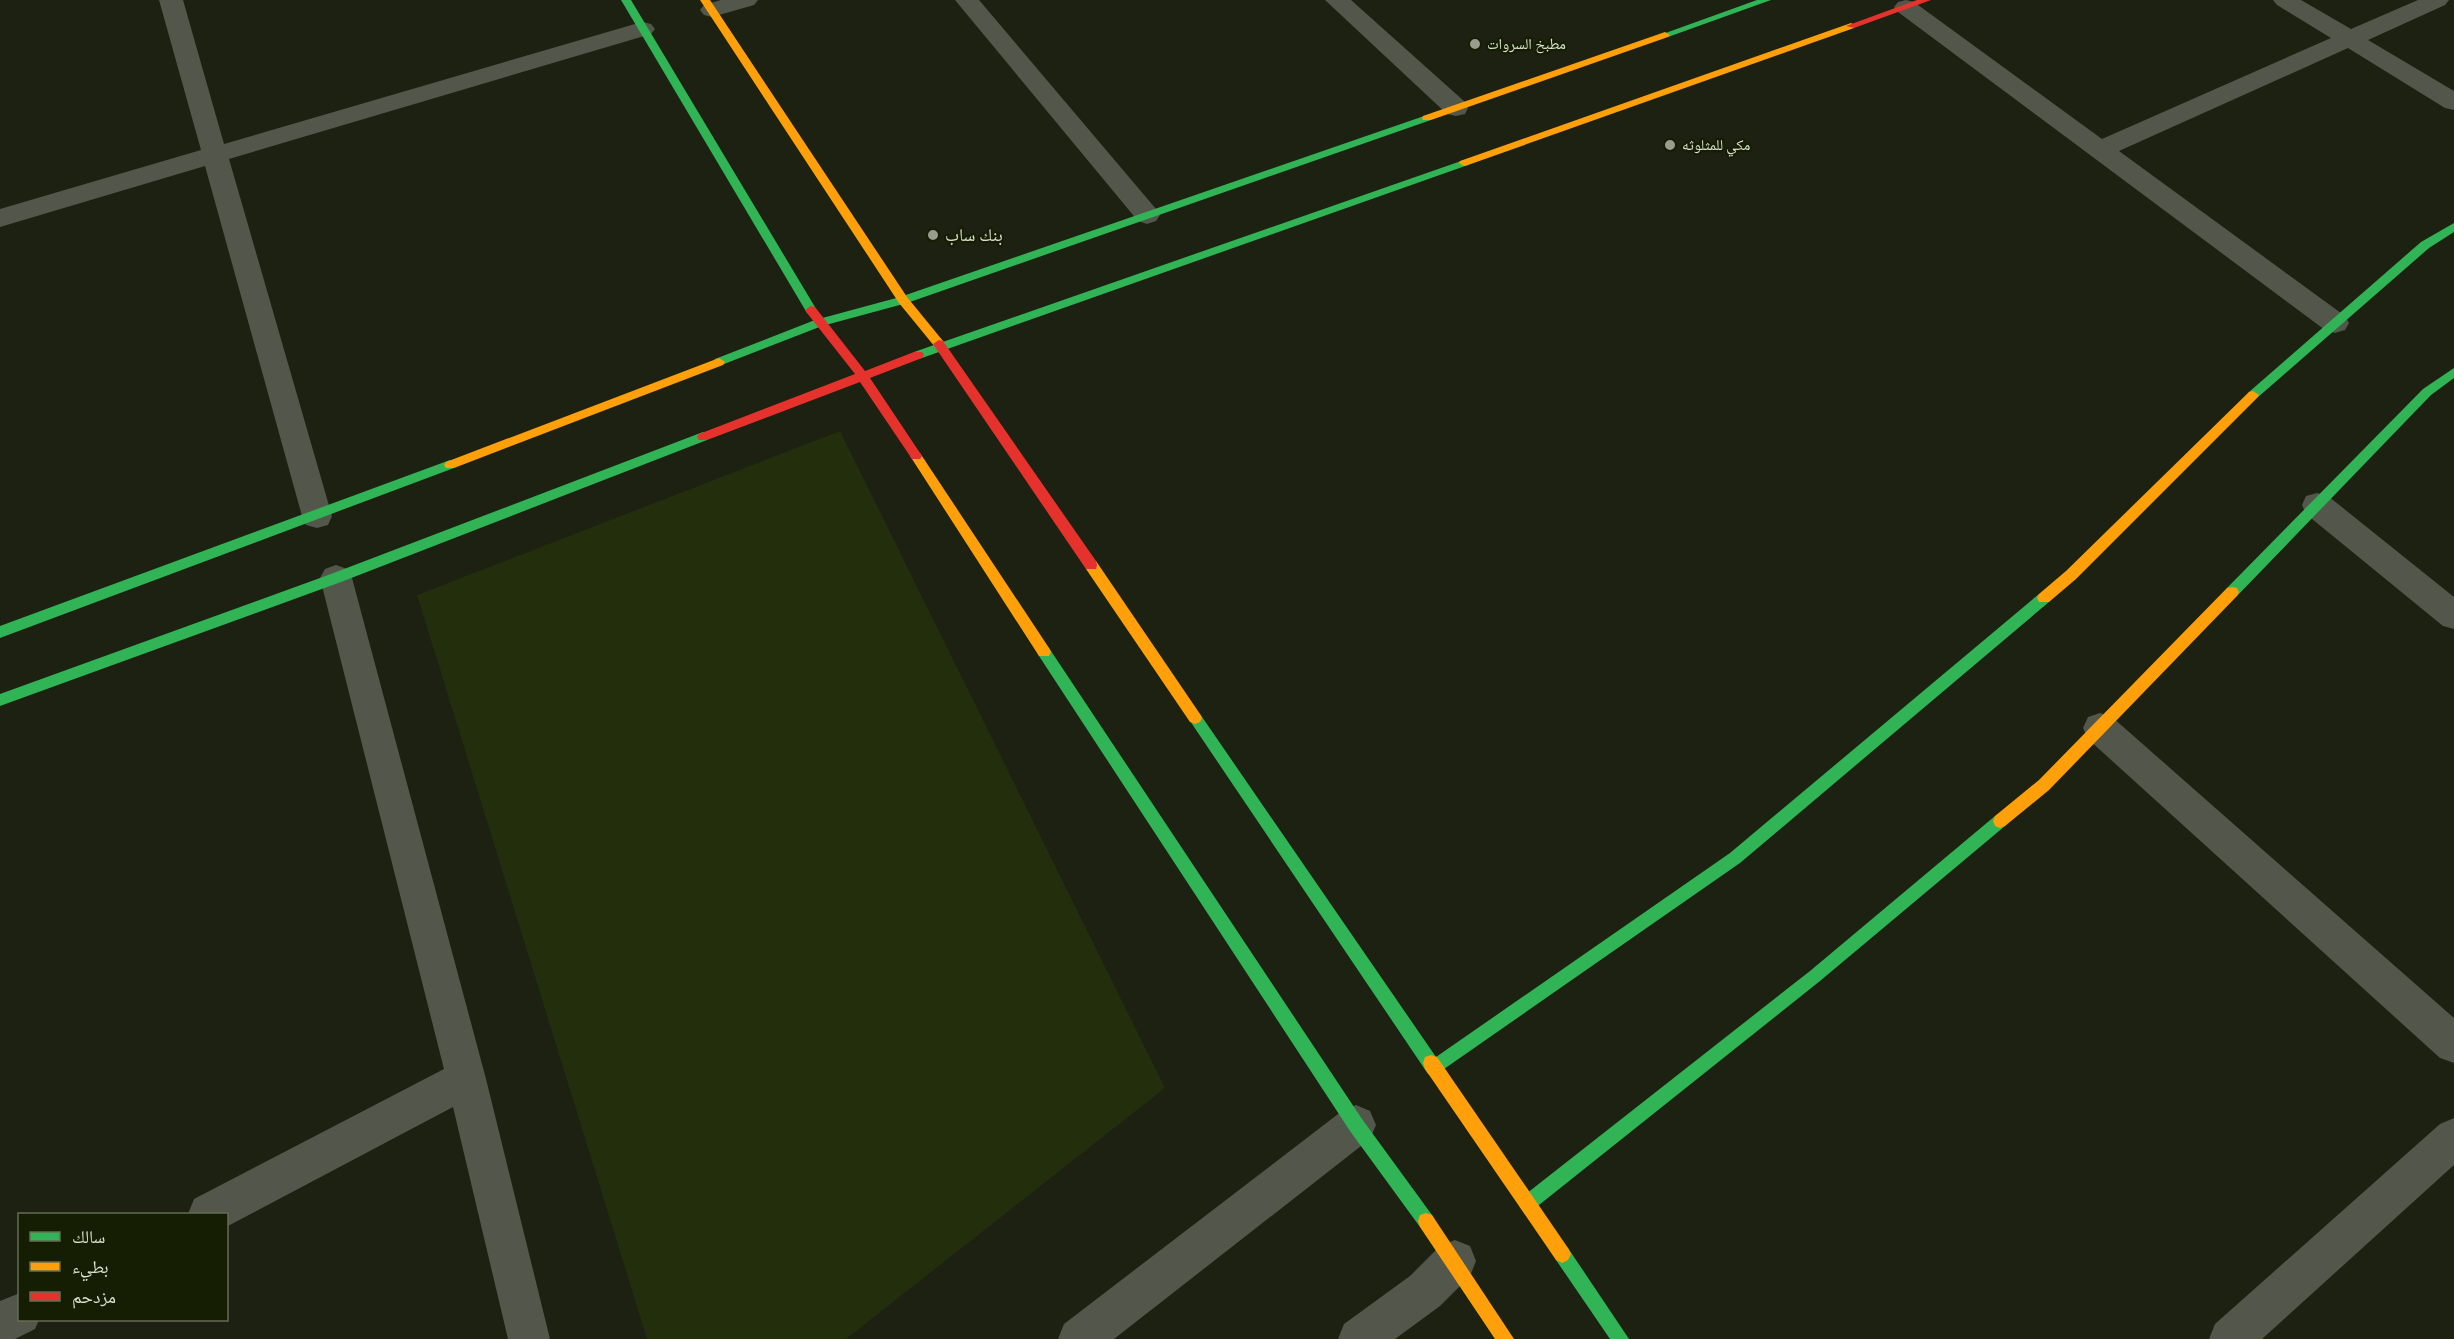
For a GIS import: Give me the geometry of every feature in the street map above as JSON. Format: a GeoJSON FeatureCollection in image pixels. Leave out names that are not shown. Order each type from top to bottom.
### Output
{"type":"FeatureCollection","features":[{"type":"Feature","properties":{"kind":"street"},"geometry":{"type":"LineString","coordinates":[[171,0],[317,516]]}},
{"type":"Feature","properties":{"kind":"street"},"geometry":{"type":"LineString","coordinates":[[626,0],[819,323],[862,375],[1356,1125],[1455,1261],[1505,1339]]}},
{"type":"Feature","properties":{"kind":"street"},"geometry":{"type":"LineString","coordinates":[[746,0],[709,5],[903,300],[943,349],[1620,1339]]}},
{"type":"Feature","properties":{"kind":"street"},"geometry":{"type":"LineString","coordinates":[[967,0],[1147,215]]}},
{"type":"Feature","properties":{"kind":"street"},"geometry":{"type":"LineString","coordinates":[[1337,0],[1456,108]]}},
{"type":"Feature","properties":{"kind":"street"},"geometry":{"type":"LineString","coordinates":[[0,632],[317,516],[819,323],[903,300],[1766,0]]}},
{"type":"Feature","properties":{"kind":"street"},"geometry":{"type":"LineString","coordinates":[[2285,0],[2454,102]]}},
{"type":"Feature","properties":{"kind":"street"},"geometry":{"type":"LineString","coordinates":[[2099,150],[2437,0]]}},
{"type":"Feature","properties":{"kind":"street"},"geometry":{"type":"LineString","coordinates":[[0,700],[336,578],[862,375],[943,349],[1916,4],[2099,150],[2335,323]]}},
{"type":"Feature","properties":{"kind":"street"},"geometry":{"type":"LineString","coordinates":[[0,219],[643,29]]}},
{"type":"Feature","properties":{"kind":"street"},"geometry":{"type":"LineString","coordinates":[[1434,1068],[1735,858],[2071,575],[2277,372],[2425,245],[2454,227]]}},
{"type":"Feature","properties":{"kind":"street"},"geometry":{"type":"LineString","coordinates":[[1528,1203],[1815,976],[2044,785],[2427,392],[2454,372]]}},
{"type":"Feature","properties":{"kind":"street"},"geometry":{"type":"LineString","coordinates":[[2317,505],[2454,616]]}},
{"type":"Feature","properties":{"kind":"street"},"geometry":{"type":"LineString","coordinates":[[336,578],[466,1079],[529,1339]]}},
{"type":"Feature","properties":{"kind":"street"},"geometry":{"type":"LineString","coordinates":[[2100,728],[2454,1044]]}},
{"type":"Feature","properties":{"kind":"street"},"geometry":{"type":"LineString","coordinates":[[213,1213],[466,1079]]}},
{"type":"Feature","properties":{"kind":"street"},"geometry":{"type":"LineString","coordinates":[[1079,1339],[1356,1125]]}},
{"type":"Feature","properties":{"kind":"street"},"geometry":{"type":"LineString","coordinates":[[2230,1339],[2454,1138]]}},
{"type":"Feature","properties":{"kind":"street"},"geometry":{"type":"LineString","coordinates":[[1359,1339],[1425,1291],[1455,1261]]}},
{"type":"Feature","properties":{"kind":"street"},"geometry":{"type":"LineString","coordinates":[[0,1324],[18,1315]]}},
{"type":"Feature","properties":{"kind":"shaded area"},"geometry":{"type":"Polygon","coordinates":[[[840,431],[1165,1088],[846,1339],[647,1339],[417,595],[840,431]]]}},
{"type":"Feature","properties":{"kind":"traffic: fast"},"geometry":{"type":"LineString","coordinates":[[626,0],[811,310]]}},
{"type":"Feature","properties":{"kind":"traffic: fast"},"geometry":{"type":"LineString","coordinates":[[1665,35],[1766,0]]}},
{"type":"Feature","properties":{"kind":"traffic: fast"},"geometry":{"type":"LineString","coordinates":[[719,362],[819,323],[903,300],[1427,118]]}},
{"type":"Feature","properties":{"kind":"traffic: fast"},"geometry":{"type":"LineString","coordinates":[[918,355],[1464,163]]}},
{"type":"Feature","properties":{"kind":"traffic: fast"},"geometry":{"type":"LineString","coordinates":[[2253,395],[2425,245],[2454,227]]}},
{"type":"Feature","properties":{"kind":"traffic: fast"},"geometry":{"type":"LineString","coordinates":[[2232,592],[2427,392],[2454,372]]}},
{"type":"Feature","properties":{"kind":"traffic: fast"},"geometry":{"type":"LineString","coordinates":[[0,700],[336,578],[703,437]]}},
{"type":"Feature","properties":{"kind":"traffic: fast"},"geometry":{"type":"LineString","coordinates":[[0,632],[450,465]]}},
{"type":"Feature","properties":{"kind":"traffic: fast"},"geometry":{"type":"LineString","coordinates":[[1434,1068],[1735,858],[2044,598]]}},
{"type":"Feature","properties":{"kind":"traffic: fast"},"geometry":{"type":"LineString","coordinates":[[1044,652],[1356,1125],[1426,1221]]}},
{"type":"Feature","properties":{"kind":"traffic: fast"},"geometry":{"type":"LineString","coordinates":[[1195,718],[1431,1063]]}},
{"type":"Feature","properties":{"kind":"traffic: fast"},"geometry":{"type":"LineString","coordinates":[[1528,1203],[1815,976],[2000,821]]}},
{"type":"Feature","properties":{"kind":"traffic: fast"},"geometry":{"type":"LineString","coordinates":[[1562,1254],[1620,1339]]}},
{"type":"Feature","properties":{"kind":"traffic: slow"},"geometry":{"type":"LineString","coordinates":[[705,0],[903,300],[939,344]]}},
{"type":"Feature","properties":{"kind":"traffic: slow"},"geometry":{"type":"LineString","coordinates":[[1464,163],[1851,26]]}},
{"type":"Feature","properties":{"kind":"traffic: slow"},"geometry":{"type":"LineString","coordinates":[[1427,118],[1665,35]]}},
{"type":"Feature","properties":{"kind":"traffic: slow"},"geometry":{"type":"LineString","coordinates":[[450,465],[719,362]]}},
{"type":"Feature","properties":{"kind":"traffic: slow"},"geometry":{"type":"LineString","coordinates":[[2044,598],[2071,575],[2253,395]]}},
{"type":"Feature","properties":{"kind":"traffic: slow"},"geometry":{"type":"LineString","coordinates":[[916,456],[1044,652]]}},
{"type":"Feature","properties":{"kind":"traffic: slow"},"geometry":{"type":"LineString","coordinates":[[1091,565],[1195,718]]}},
{"type":"Feature","properties":{"kind":"traffic: slow"},"geometry":{"type":"LineString","coordinates":[[2000,821],[2044,785],[2232,592]]}},
{"type":"Feature","properties":{"kind":"traffic: slow"},"geometry":{"type":"LineString","coordinates":[[1431,1063],[1562,1254]]}},
{"type":"Feature","properties":{"kind":"traffic: slow"},"geometry":{"type":"LineString","coordinates":[[1426,1221],[1505,1339]]}},
{"type":"Feature","properties":{"kind":"traffic: jam"},"geometry":{"type":"LineString","coordinates":[[1851,26],[1926,0]]}},
{"type":"Feature","properties":{"kind":"traffic: jam"},"geometry":{"type":"LineString","coordinates":[[811,310],[862,375],[916,456]]}},
{"type":"Feature","properties":{"kind":"traffic: jam"},"geometry":{"type":"LineString","coordinates":[[939,344],[1091,565]]}},
{"type":"Feature","properties":{"kind":"traffic: jam"},"geometry":{"type":"LineString","coordinates":[[703,437],[918,355]]}},
{"type":"Feature","properties":{"kind":"place","name":"مطبخ السروات"},"geometry":{"type":"Point","coordinates":[1475,44]}},
{"type":"Feature","properties":{"kind":"place","name":"مكي للمثلوثه"},"geometry":{"type":"Point","coordinates":[1670,145]}},
{"type":"Feature","properties":{"kind":"place","name":"بنك ساب"},"geometry":{"type":"Point","coordinates":[933,235]}}]}
